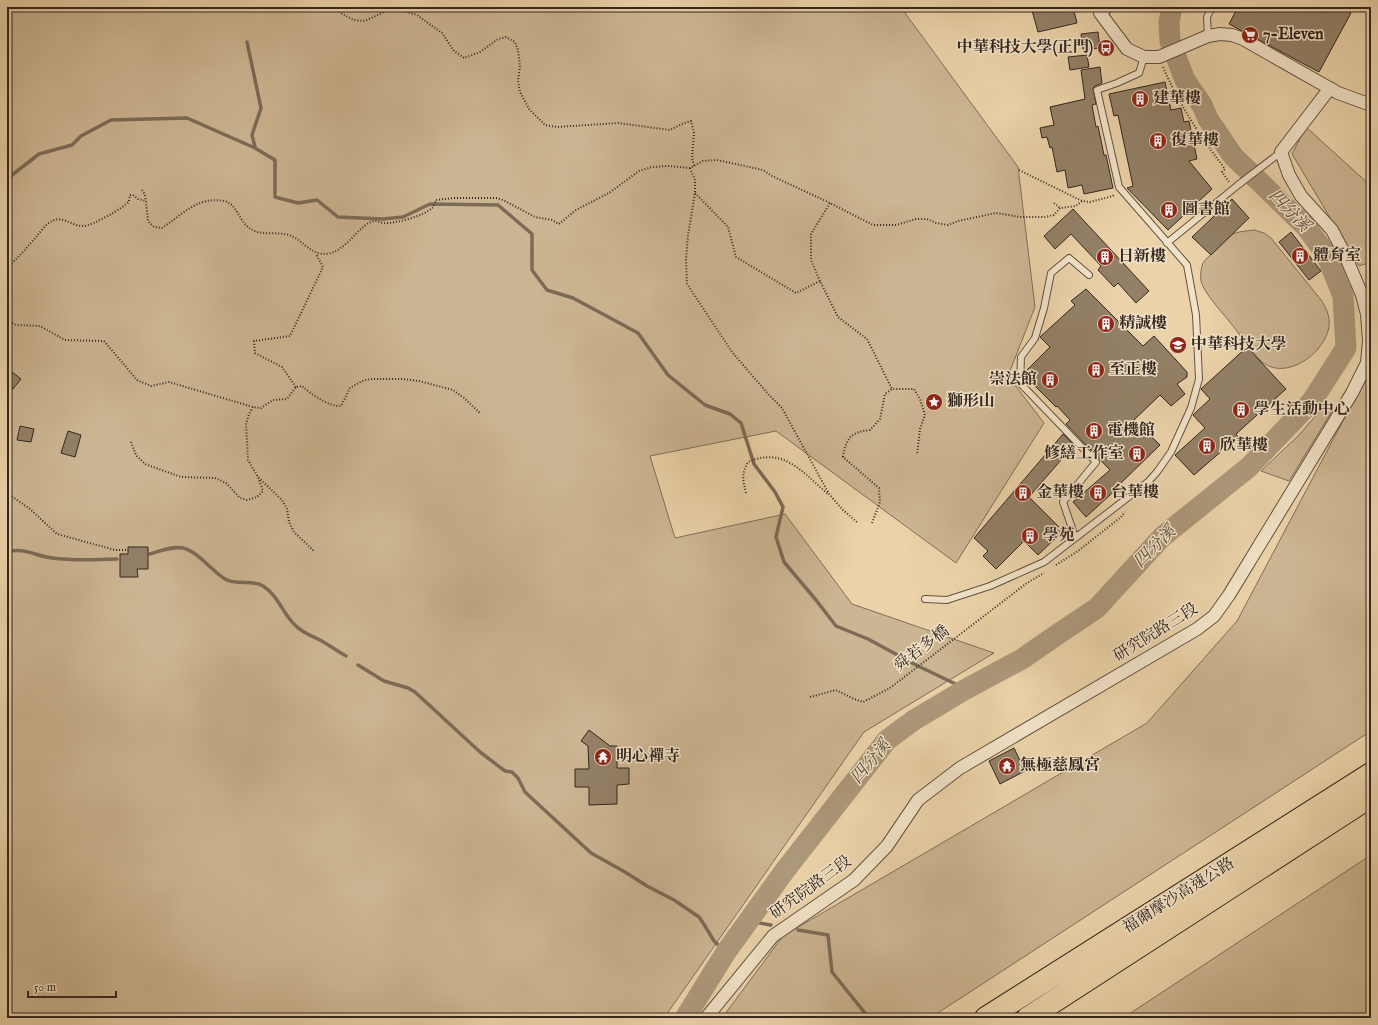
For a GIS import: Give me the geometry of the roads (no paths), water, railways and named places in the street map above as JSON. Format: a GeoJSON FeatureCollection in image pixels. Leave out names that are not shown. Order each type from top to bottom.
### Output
{"type":"FeatureCollection","features":[{"type":"Feature","properties":{"kind":"highway","name":"福爾摩沙高速公路"},"geometry":{"type":"LineString","coordinates":[[986,1018],[1371,774]]}},
{"type":"Feature","properties":{"kind":"highway","name":"福爾摩沙高速公路"},"geometry":{"type":"LineString","coordinates":[[1028,1018],[1371,796]]}},
{"type":"Feature","properties":{"kind":"street"},"geometry":{"type":"LineString","coordinates":[[1101,9],[1127,50],[1144,57],[1161,56],[1208,36],[1232,34],[1244,39],[1338,93],[1371,105]]}},
{"type":"Feature","properties":{"kind":"street"},"geometry":{"type":"LineString","coordinates":[[1281,152],[1330,88]]}},
{"type":"Feature","properties":{"kind":"street","name":"研究院路三段"},"geometry":{"type":"LineString","coordinates":[[706,1018],[773,936],[854,880],[887,846],[918,800],[960,768],[1197,629],[1214,616],[1229,595],[1352,393],[1367,363],[1369,340],[1367,314],[1362,295],[1345,255],[1332,230],[1301,196],[1289,175],[1281,152]]}},
{"type":"Feature","properties":{"kind":"lane"},"geometry":{"type":"LineString","coordinates":[[1208,36],[1207,17],[1212,7]]}},
{"type":"Feature","properties":{"kind":"lane"},"geometry":{"type":"LineString","coordinates":[[925,599],[947,600],[990,586],[1044,562],[1148,482],[1171,452],[1191,408],[1199,379],[1196,315],[1187,265],[1120,189],[1097,90],[1139,73],[1144,57]]}},
{"type":"Feature","properties":{"kind":"lane"},"geometry":{"type":"LineString","coordinates":[[1167,243],[1281,152]]}},
{"type":"Feature","properties":{"kind":"lane"},"geometry":{"type":"LineString","coordinates":[[1075,537],[1063,502],[1096,462],[1020,383],[1021,357],[1035,338],[1044,308],[1051,273],[1069,258],[1088,275]]}},
{"type":"Feature","properties":{"kind":"waterway","name":"四分溪"},"geometry":{"type":"LineString","coordinates":[[685,1018],[726,952],[786,869],[887,740],[914,720],[966,689],[1022,659],[1097,608],[1162,537],[1249,467],[1312,401],[1346,348],[1343,296],[1326,254],[1306,227],[1233,156],[1208,119],[1202,105],[1185,80],[1170,41],[1169,22],[1172,7]]}},
{"type":"Feature","properties":{"kind":"waterway"},"geometry":{"type":"LineString","coordinates":[[247,42],[261,108],[252,135],[255,147]]}},
{"type":"Feature","properties":{"kind":"waterway"},"geometry":{"type":"LineString","coordinates":[[7,185],[12,175],[39,154],[72,145],[81,136],[111,120],[187,118],[255,148],[275,160],[275,197],[298,203],[317,200],[338,217],[383,219],[403,217],[430,204],[498,205],[532,234],[532,270],[547,290],[573,298],[638,333],[668,375],[705,405],[730,414],[741,423],[754,464],[775,492],[783,507],[776,537],[784,562],[836,626],[868,639],[914,664],[966,689]]}},
{"type":"Feature","properties":{"kind":"waterway"},"geometry":{"type":"LineString","coordinates":[[150,554],[170,548],[183,548],[194,553],[225,579],[234,582],[254,583],[263,586],[273,595],[288,617],[299,628],[346,656]]}},
{"type":"Feature","properties":{"kind":"waterway"},"geometry":{"type":"LineString","coordinates":[[7,552],[24,551],[46,557],[68,560],[117,559]]}},
{"type":"Feature","properties":{"kind":"waterway"},"geometry":{"type":"LineString","coordinates":[[358,665],[384,681],[408,688],[415,692],[480,752],[505,771],[512,772],[518,778],[525,792],[591,853],[674,900],[699,917],[714,941],[726,952]]}},
{"type":"Feature","properties":{"kind":"waterway"},"geometry":{"type":"LineString","coordinates":[[748,921],[771,925]]}},
{"type":"Feature","properties":{"kind":"waterway"},"geometry":{"type":"LineString","coordinates":[[798,930],[828,935],[832,972],[869,1018]]}},
{"type":"Feature","properties":{"kind":"place","name":"7-Eleven"},"geometry":{"type":"Point","coordinates":[1250,35]}},
{"type":"Feature","properties":{"kind":"place","name":"中華科技大學(正門)"},"geometry":{"type":"Point","coordinates":[1106,48]}},
{"type":"Feature","properties":{"kind":"place","name":"建華樓"},"geometry":{"type":"Point","coordinates":[1140,99]}},
{"type":"Feature","properties":{"kind":"place","name":"復華樓"},"geometry":{"type":"Point","coordinates":[1158,141]}},
{"type":"Feature","properties":{"kind":"place","name":"圖書館"},"geometry":{"type":"Point","coordinates":[1169,210]}},
{"type":"Feature","properties":{"kind":"place","name":"體育室"},"geometry":{"type":"Point","coordinates":[1300,256]}},
{"type":"Feature","properties":{"kind":"place","name":"日新樓"},"geometry":{"type":"Point","coordinates":[1105,257]}},
{"type":"Feature","properties":{"kind":"place","name":"精誠樓"},"geometry":{"type":"Point","coordinates":[1106,324]}},
{"type":"Feature","properties":{"kind":"place","name":"中華科技大學"},"geometry":{"type":"Point","coordinates":[1178,345]}},
{"type":"Feature","properties":{"kind":"place","name":"至正樓"},"geometry":{"type":"Point","coordinates":[1096,370]}},
{"type":"Feature","properties":{"kind":"place","name":"崇法館"},"geometry":{"type":"Point","coordinates":[1050,380]}},
{"type":"Feature","properties":{"kind":"place","name":"獅形山"},"geometry":{"type":"Point","coordinates":[934,402]}},
{"type":"Feature","properties":{"kind":"place","name":"學生活動中心"},"geometry":{"type":"Point","coordinates":[1241,410]}},
{"type":"Feature","properties":{"kind":"place","name":"電機館"},"geometry":{"type":"Point","coordinates":[1094,431]}},
{"type":"Feature","properties":{"kind":"place","name":"欣華樓"},"geometry":{"type":"Point","coordinates":[1207,446]}},
{"type":"Feature","properties":{"kind":"place","name":"修繕工作室"},"geometry":{"type":"Point","coordinates":[1137,454]}},
{"type":"Feature","properties":{"kind":"place","name":"金華樓"},"geometry":{"type":"Point","coordinates":[1023,493]}},
{"type":"Feature","properties":{"kind":"place","name":"台華樓"},"geometry":{"type":"Point","coordinates":[1098,493]}},
{"type":"Feature","properties":{"kind":"place","name":"學苑"},"geometry":{"type":"Point","coordinates":[1030,536]}},
{"type":"Feature","properties":{"kind":"place","name":"明心禪寺"},"geometry":{"type":"Point","coordinates":[603,757]}},
{"type":"Feature","properties":{"kind":"place","name":"無極慈鳳宮"},"geometry":{"type":"Point","coordinates":[1007,766]}}]}
